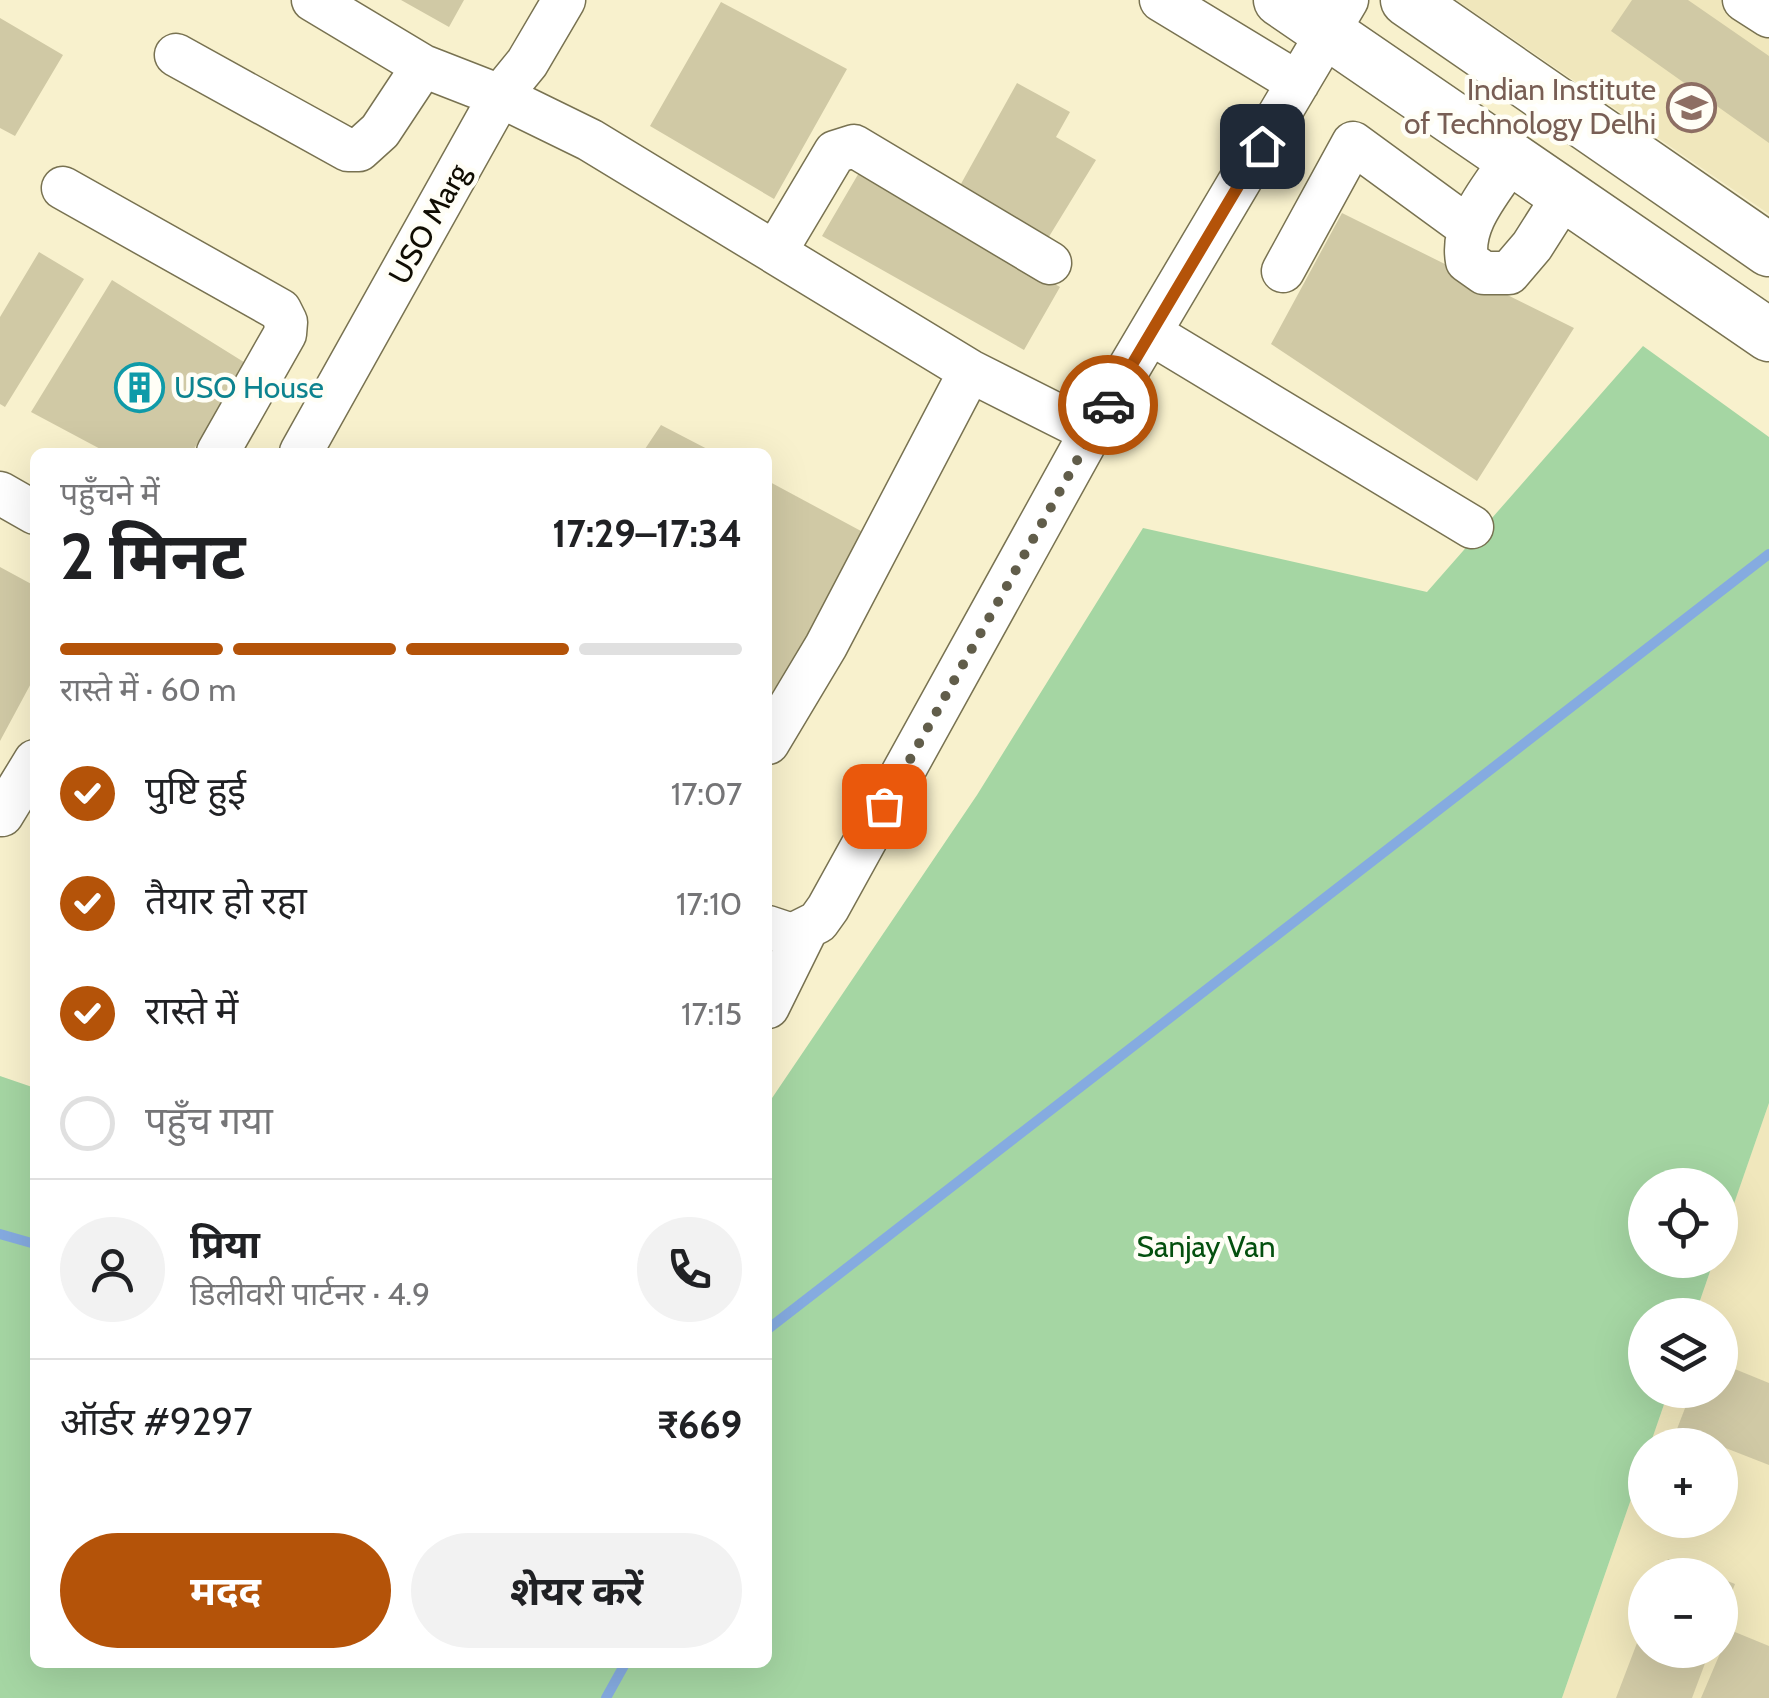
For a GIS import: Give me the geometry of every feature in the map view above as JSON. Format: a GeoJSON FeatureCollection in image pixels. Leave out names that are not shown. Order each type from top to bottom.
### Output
{"type":"FeatureCollection","features":[{"type":"Feature","properties":{"kind":"main road"},"geometry":{"type":"LineString","coordinates":[[1280,0],[1338,16],[1512,158],[1769,336]]}},
{"type":"Feature","properties":{"kind":"main road"},"geometry":{"type":"LineString","coordinates":[[1408,0],[1769,250]]}},
{"type":"Feature","properties":{"kind":"street"},"geometry":{"type":"LineString","coordinates":[[313,0],[423,66],[500,96],[590,140],[970,371],[1091,432]]}},
{"type":"Feature","properties":{"kind":"street","name":"USO Marg"},"geometry":{"type":"LineString","coordinates":[[304,448],[500,96],[527,63],[564,0]]}},
{"type":"Feature","properties":{"kind":"street"},"geometry":{"type":"LineString","coordinates":[[1161,0],[1298,83]]}},
{"type":"Feature","properties":{"kind":"street"},"geometry":{"type":"LineString","coordinates":[[1744,0],[1769,16]]}},
{"type":"Feature","properties":{"kind":"street"},"geometry":{"type":"LineString","coordinates":[[772,993],[789,931],[828,908],[1091,432],[1338,16]]}},
{"type":"Feature","properties":{"kind":"street"},"geometry":{"type":"LineString","coordinates":[[176,55],[348,150],[359,150],[370,143],[423,66]]}},
{"type":"Feature","properties":{"kind":"street"},"geometry":{"type":"LineString","coordinates":[[1283,271],[1352,143],[1468,227]]}},
{"type":"Feature","properties":{"kind":"street"},"geometry":{"type":"LineString","coordinates":[[776,251],[835,152],[854,146],[1050,263]]}},
{"type":"Feature","properties":{"kind":"street"},"geometry":{"type":"LineString","coordinates":[[1512,158],[1468,227],[1464,242],[1467,261],[1484,274],[1509,273],[1532,246],[1565,194]]}},
{"type":"Feature","properties":{"kind":"street"},"geometry":{"type":"LineString","coordinates":[[62,188],[280,310],[286,334],[220,448]]}},
{"type":"Feature","properties":{"kind":"street"},"geometry":{"type":"LineString","coordinates":[[1152,334],[1472,527]]}},
{"type":"Feature","properties":{"kind":"street"},"geometry":{"type":"LineString","coordinates":[[772,736],[826,646],[970,371]]}},
{"type":"Feature","properties":{"kind":"street"},"geometry":{"type":"LineString","coordinates":[[0,493],[30,510]]}},
{"type":"Feature","properties":{"kind":"street"},"geometry":{"type":"LineString","coordinates":[[2,815],[30,769]]}},
{"type":"Feature","properties":{"kind":"shaded area","name":"Indian Institute of Technology Delhi"},"geometry":{"type":"Polygon","coordinates":[[[1456,0],[1769,0],[1769,214],[1456,0]]]}},
{"type":"Feature","properties":{"kind":"shaded area"},"geometry":{"type":"Polygon","coordinates":[[[1769,1103],[1769,1698],[1562,1698],[1628,1508],[1628,1538],[1738,1538],[1738,1428],[1656,1428],[1663,1408],[1738,1408],[1738,1298],[1701,1298],[1708,1278],[1738,1278],[1738,1192],[1769,1103]]]}},
{"type":"Feature","properties":{"kind":"green space","name":"Sanjay Van"},"geometry":{"type":"Polygon","coordinates":[[[1643,346],[1769,437],[1769,1103],[1738,1192],[1738,1168],[1628,1168],[1628,1278],[1708,1278],[1701,1298],[1628,1298],[1628,1408],[1663,1408],[1656,1428],[1628,1428],[1628,1508],[1562,1698],[0,1698],[0,1076],[30,1086],[30,1668],[772,1668],[772,1098],[977,795],[1143,528],[1427,592],[1643,346]]]}},
{"type":"Feature","properties":{"kind":"building"},"geometry":{"type":"Polygon","coordinates":[[[401,0],[464,0],[449,27],[401,0]]]}},
{"type":"Feature","properties":{"kind":"building"},"geometry":{"type":"Polygon","coordinates":[[[1632,0],[1688,0],[1769,56],[1769,143],[1611,31],[1632,0]]]}},
{"type":"Feature","properties":{"kind":"building"},"geometry":{"type":"Polygon","coordinates":[[[721,2],[847,69],[774,199],[650,126],[721,2]]]}},
{"type":"Feature","properties":{"kind":"building"},"geometry":{"type":"Polygon","coordinates":[[[0,18],[63,55],[15,136],[0,128],[0,18]]]}},
{"type":"Feature","properties":{"kind":"building"},"geometry":{"type":"Polygon","coordinates":[[[1017,83],[1070,112],[1056,137],[1096,160],[1042,248],[952,200],[1017,83]]]}},
{"type":"Feature","properties":{"kind":"building"},"geometry":{"type":"Polygon","coordinates":[[[860,171],[1060,287],[1024,350],[822,236],[860,171]]]}},
{"type":"Feature","properties":{"kind":"building"},"geometry":{"type":"Polygon","coordinates":[[[1342,213],[1574,328],[1477,481],[1271,344],[1342,213]]]}},
{"type":"Feature","properties":{"kind":"building"},"geometry":{"type":"Polygon","coordinates":[[[39,252],[84,279],[5,407],[0,404],[0,317],[39,252]]]}},
{"type":"Feature","properties":{"kind":"building","name":"USO House"},"geometry":{"type":"Polygon","coordinates":[[[112,280],[247,364],[194,448],[98,448],[31,412],[112,280]]]}},
{"type":"Feature","properties":{"kind":"building"},"geometry":{"type":"Polygon","coordinates":[[[661,425],[705,448],[646,448],[661,425]]]}},
{"type":"Feature","properties":{"kind":"building"},"geometry":{"type":"Polygon","coordinates":[[[772,483],[874,538],[772,701],[772,483]]]}},
{"type":"Feature","properties":{"kind":"building"},"geometry":{"type":"Polygon","coordinates":[[[0,567],[30,583],[30,685],[0,741],[0,567]]]}},
{"type":"Feature","properties":{"kind":"building"},"geometry":{"type":"Polygon","coordinates":[[[1738,1370],[1769,1383],[1769,1465],[1738,1453],[1738,1428],[1677,1428],[1685,1408],[1738,1408],[1738,1370]]]}},
{"type":"Feature","properties":{"kind":"building"},"geometry":{"type":"Polygon","coordinates":[[[1738,1633],[1769,1646],[1769,1698],[1701,1698],[1714,1668],[1738,1668],[1738,1633]]]}},
{"type":"Feature","properties":{"kind":"building"},"geometry":{"type":"Polygon","coordinates":[[[1628,1667],[1703,1668],[1692,1698],[1616,1698],[1628,1667]]]}},
{"type":"Feature","properties":{"kind":"waterway"},"geometry":{"type":"LineString","coordinates":[[772,1326],[1769,554]]}},
{"type":"Feature","properties":{"kind":"waterway"},"geometry":{"type":"LineString","coordinates":[[0,1234],[30,1243]]}},
{"type":"Feature","properties":{"kind":"waterway"},"geometry":{"type":"LineString","coordinates":[[606,1698],[623,1668]]}},
{"type":"Feature","properties":{"kind":"way so far"},"geometry":{"type":"LineString","coordinates":[[884,806],[1108,405]]}},
{"type":"Feature","properties":{"kind":"place","name":"Indian Institute of Technology Delhi"},"geometry":{"type":"Point","coordinates":[1691,107]}},
{"type":"Feature","properties":{"kind":"place","name":"USO House"},"geometry":{"type":"Point","coordinates":[139,388]}},
{"type":"Feature","properties":{"kind":"route"},"geometry":{"type":"LineString","coordinates":[[1108,405],[1262,146]]}}]}
